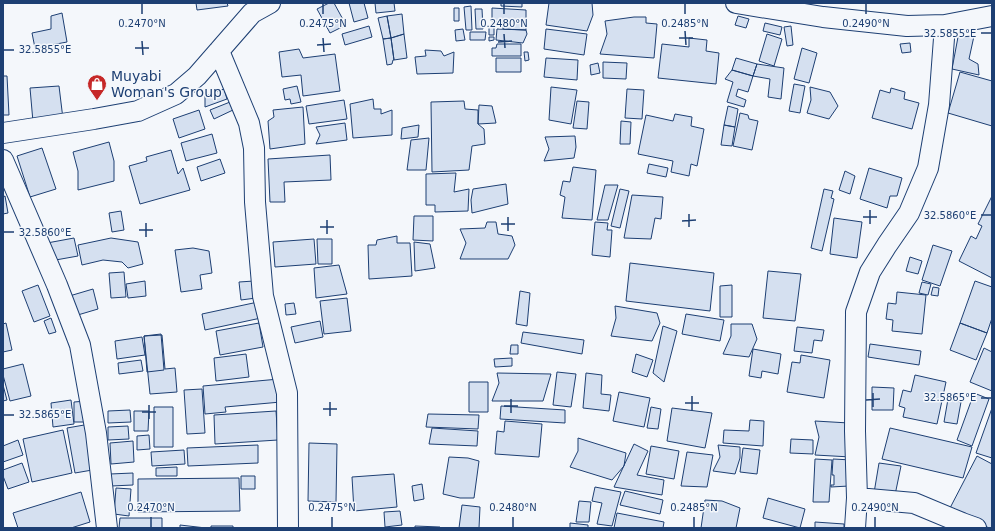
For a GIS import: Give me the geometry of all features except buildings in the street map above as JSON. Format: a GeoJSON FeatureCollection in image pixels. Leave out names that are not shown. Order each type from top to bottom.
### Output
{"type":"FeatureCollection","features":[{"type":"Feature","properties":{"kind":"street"},"geometry":{"type":"LineString","coordinates":[[3,133],[94,119],[138,110],[176,94],[197,76],[219,52],[250,8],[270,3]]}},
{"type":"Feature","properties":{"kind":"street"},"geometry":{"type":"LineString","coordinates":[[736,3],[823,10],[907,26],[945,25],[992,16]]}},
{"type":"Feature","properties":{"kind":"street"},"geometry":{"type":"LineString","coordinates":[[855,528],[857,498],[855,431],[856,312],[870,272],[909,213],[928,168],[938,105],[945,25]]}},
{"type":"Feature","properties":{"kind":"street"},"geometry":{"type":"LineString","coordinates":[[219,52],[249,123],[254,148],[255,202],[263,296],[286,393],[288,528]]}},
{"type":"Feature","properties":{"kind":"street"},"geometry":{"type":"LineString","coordinates":[[3,160],[57,285],[80,345],[96,433],[107,528]]}},
{"type":"Feature","properties":{"kind":"street"},"geometry":{"type":"LineString","coordinates":[[857,498],[914,503],[962,524],[976,528]]}},
{"type":"Feature","properties":{"kind":"place","name":"Muyabi Woman's Group"},"geometry":{"type":"Point","coordinates":[97,101]}}]}
